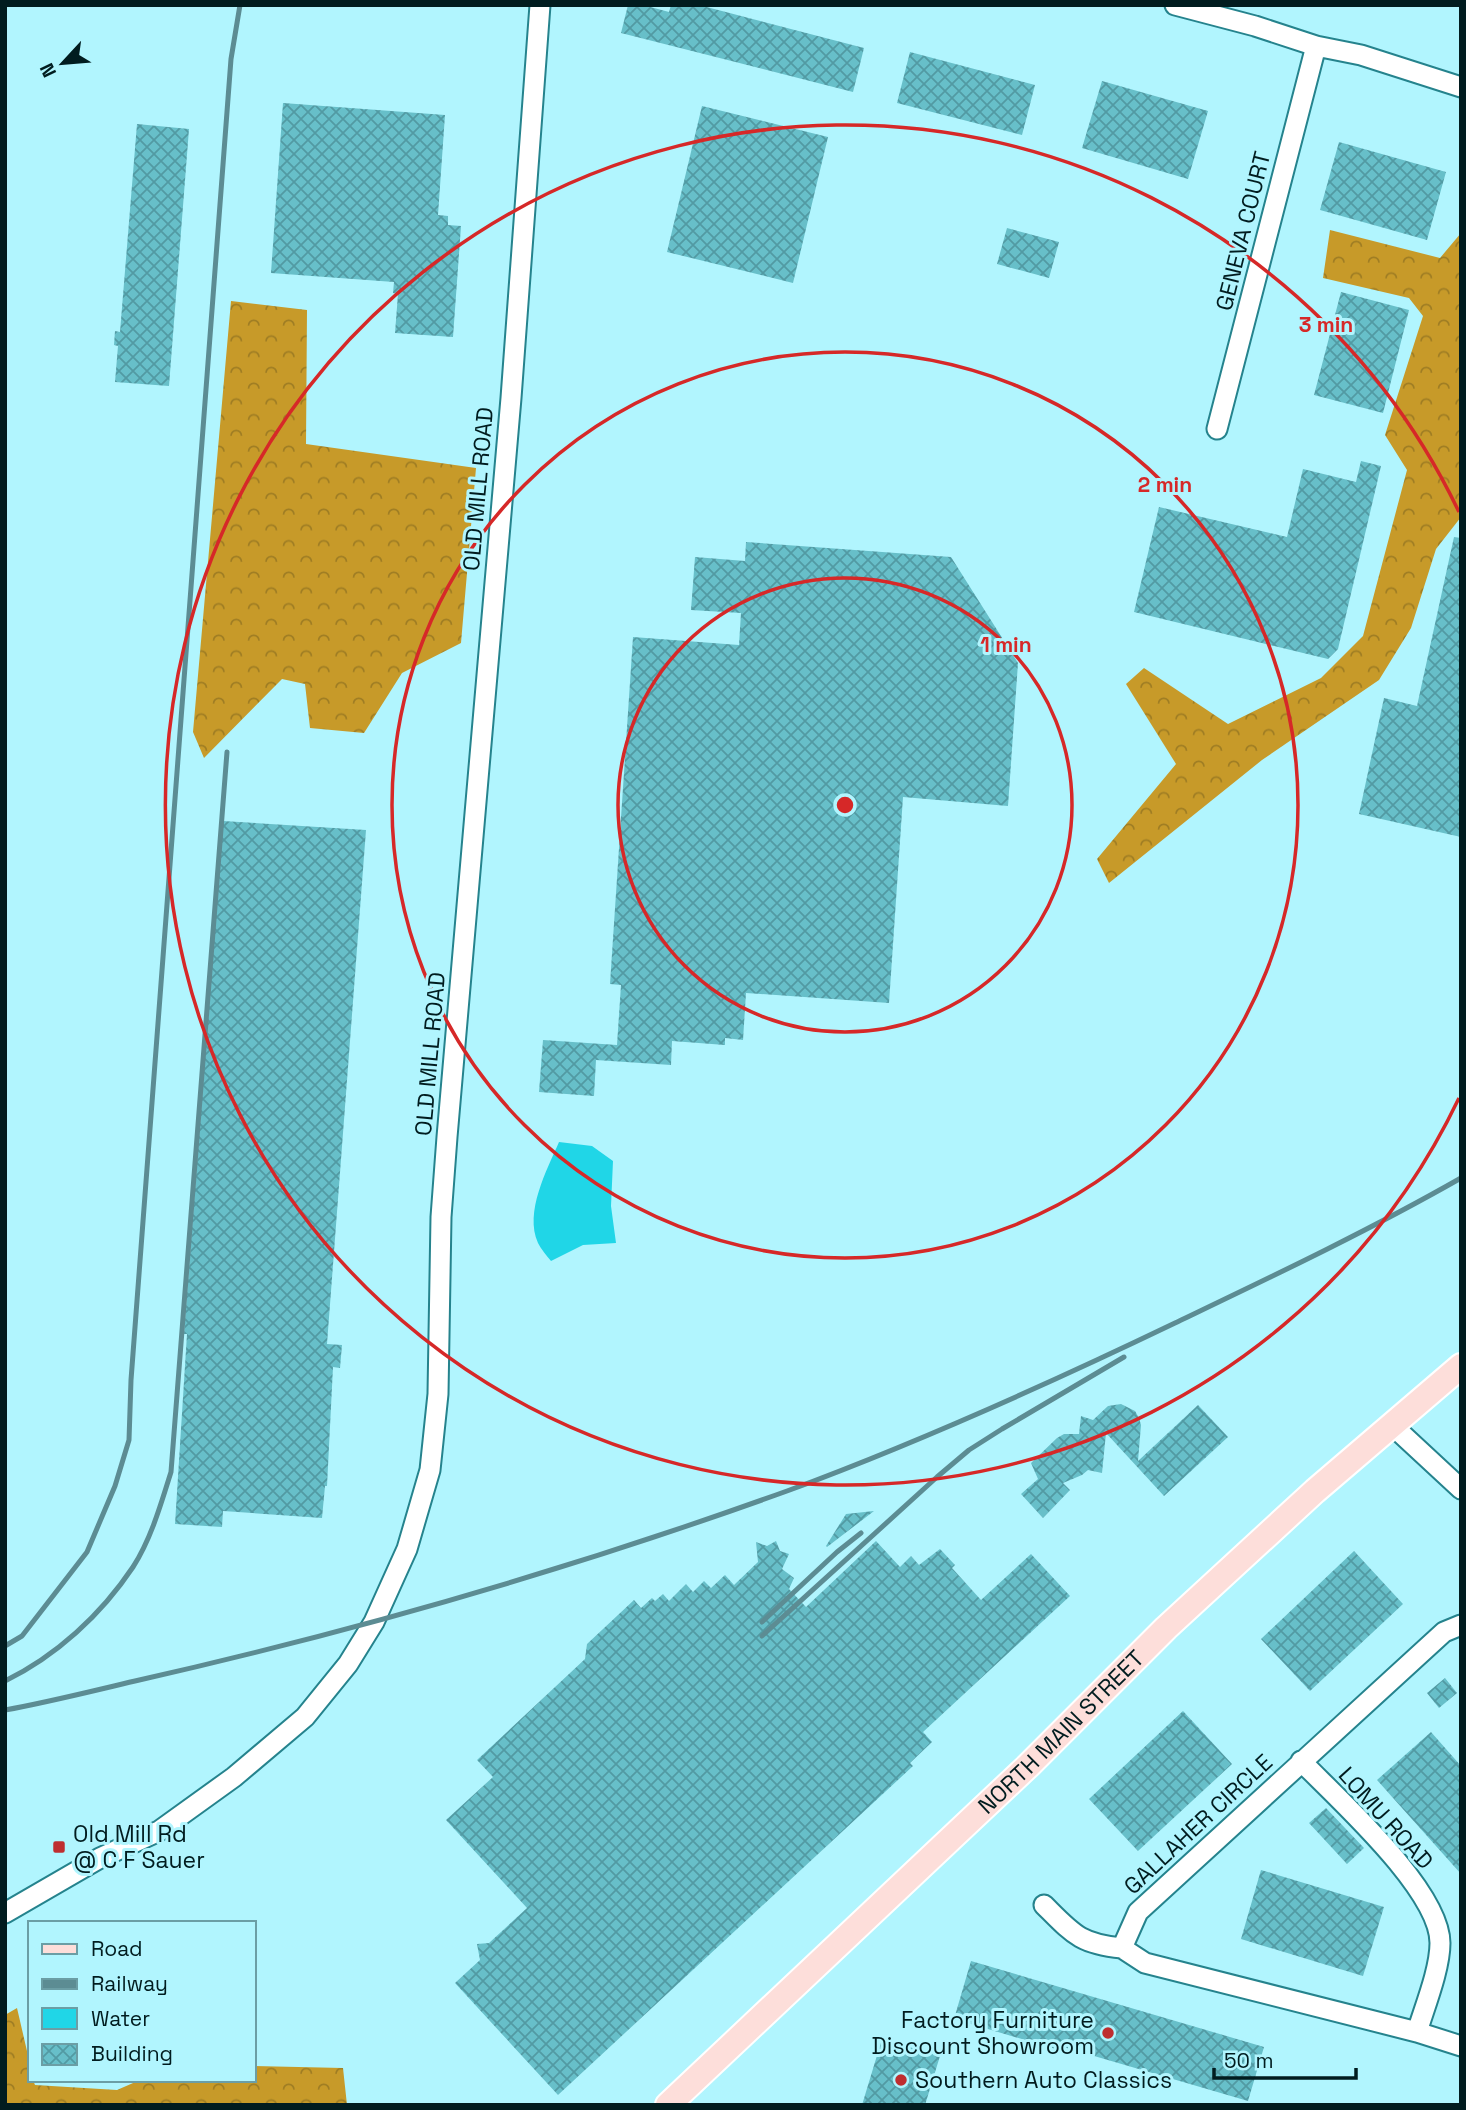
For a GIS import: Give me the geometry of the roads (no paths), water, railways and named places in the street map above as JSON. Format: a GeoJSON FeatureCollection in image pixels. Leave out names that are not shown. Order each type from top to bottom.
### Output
{"type":"FeatureCollection","features":[{"type":"Feature","properties":{"kind":"main road","name":"NORTH MAIN STREET"},"geometry":{"type":"LineString","coordinates":[[668,2105],[1019,1774],[1166,1628],[1315,1492],[1461,1366]]}},
{"type":"Feature","properties":{"kind":"street","name":"OLD MILL ROAD"},"geometry":{"type":"LineString","coordinates":[[5,1913],[100,1858],[159,1830],[234,1777],[305,1717],[348,1664],[374,1622],[407,1549],[423,1501],[436,1435],[441,1217],[511,398],[540,5]]}},
{"type":"Feature","properties":{"kind":"street"},"geometry":{"type":"LineString","coordinates":[[1175,5],[1255,26],[1316,46],[1361,55],[1461,87]]}},
{"type":"Feature","properties":{"kind":"street","name":"GENEVA COURT"},"geometry":{"type":"LineString","coordinates":[[1217,429],[1316,46]]}},
{"type":"Feature","properties":{"kind":"street"},"geometry":{"type":"LineString","coordinates":[[1393,1426],[1461,1489]]}},
{"type":"Feature","properties":{"kind":"street","name":"GALLAHER CIRCLE"},"geometry":{"type":"LineString","coordinates":[[1122,1948],[1138,1912],[1444,1632],[1461,1625]]}},
{"type":"Feature","properties":{"kind":"street","name":"LOMU ROAD"},"geometry":{"type":"LineString","coordinates":[[1301,1761],[1374,1835],[1415,1885],[1438,1923],[1441,1944],[1417,2032]]}},
{"type":"Feature","properties":{"kind":"street"},"geometry":{"type":"LineString","coordinates":[[1044,1905],[1074,1935],[1096,1946],[1122,1948],[1145,1963],[1417,2032],[1461,2046]]}},
{"type":"Feature","properties":{"kind":"water"},"geometry":{"type":"Polygon","coordinates":[[[559,1142],[592,1146],[613,1161],[611,1206],[616,1243],[583,1245],[551,1261],[538,1243],[534,1218],[543,1178],[559,1142]]]}},
{"type":"Feature","properties":{"kind":"railway"},"geometry":{"type":"LineString","coordinates":[[5,1646],[22,1636],[87,1552],[115,1486],[129,1440],[131,1380],[231,59],[240,5]]}},
{"type":"Feature","properties":{"kind":"railway"},"geometry":{"type":"LineString","coordinates":[[5,1681],[59,1647],[107,1602],[133,1567],[145,1545],[171,1472],[227,752]]}},
{"type":"Feature","properties":{"kind":"railway"},"geometry":{"type":"LineString","coordinates":[[5,1710],[218,1662],[382,1619],[545,1572],[787,1491],[983,1412],[1080,1368],[1319,1253],[1461,1178]]}},
{"type":"Feature","properties":{"kind":"railway"},"geometry":{"type":"LineString","coordinates":[[762,1636],[969,1450],[1124,1357]]}},
{"type":"Feature","properties":{"kind":"railway"},"geometry":{"type":"LineString","coordinates":[[762,1622],[861,1533]]}},
{"type":"Feature","properties":{"kind":"place","name":"Old Mill Rd @ C F Sauer"},"geometry":{"type":"Point","coordinates":[59,1847]}},
{"type":"Feature","properties":{"kind":"place","name":"Factory Furniture Discount Showroom"},"geometry":{"type":"Point","coordinates":[1108,2033]}},
{"type":"Feature","properties":{"kind":"place","name":"Southern Auto Classics"},"geometry":{"type":"Point","coordinates":[901,2080]}}]}
